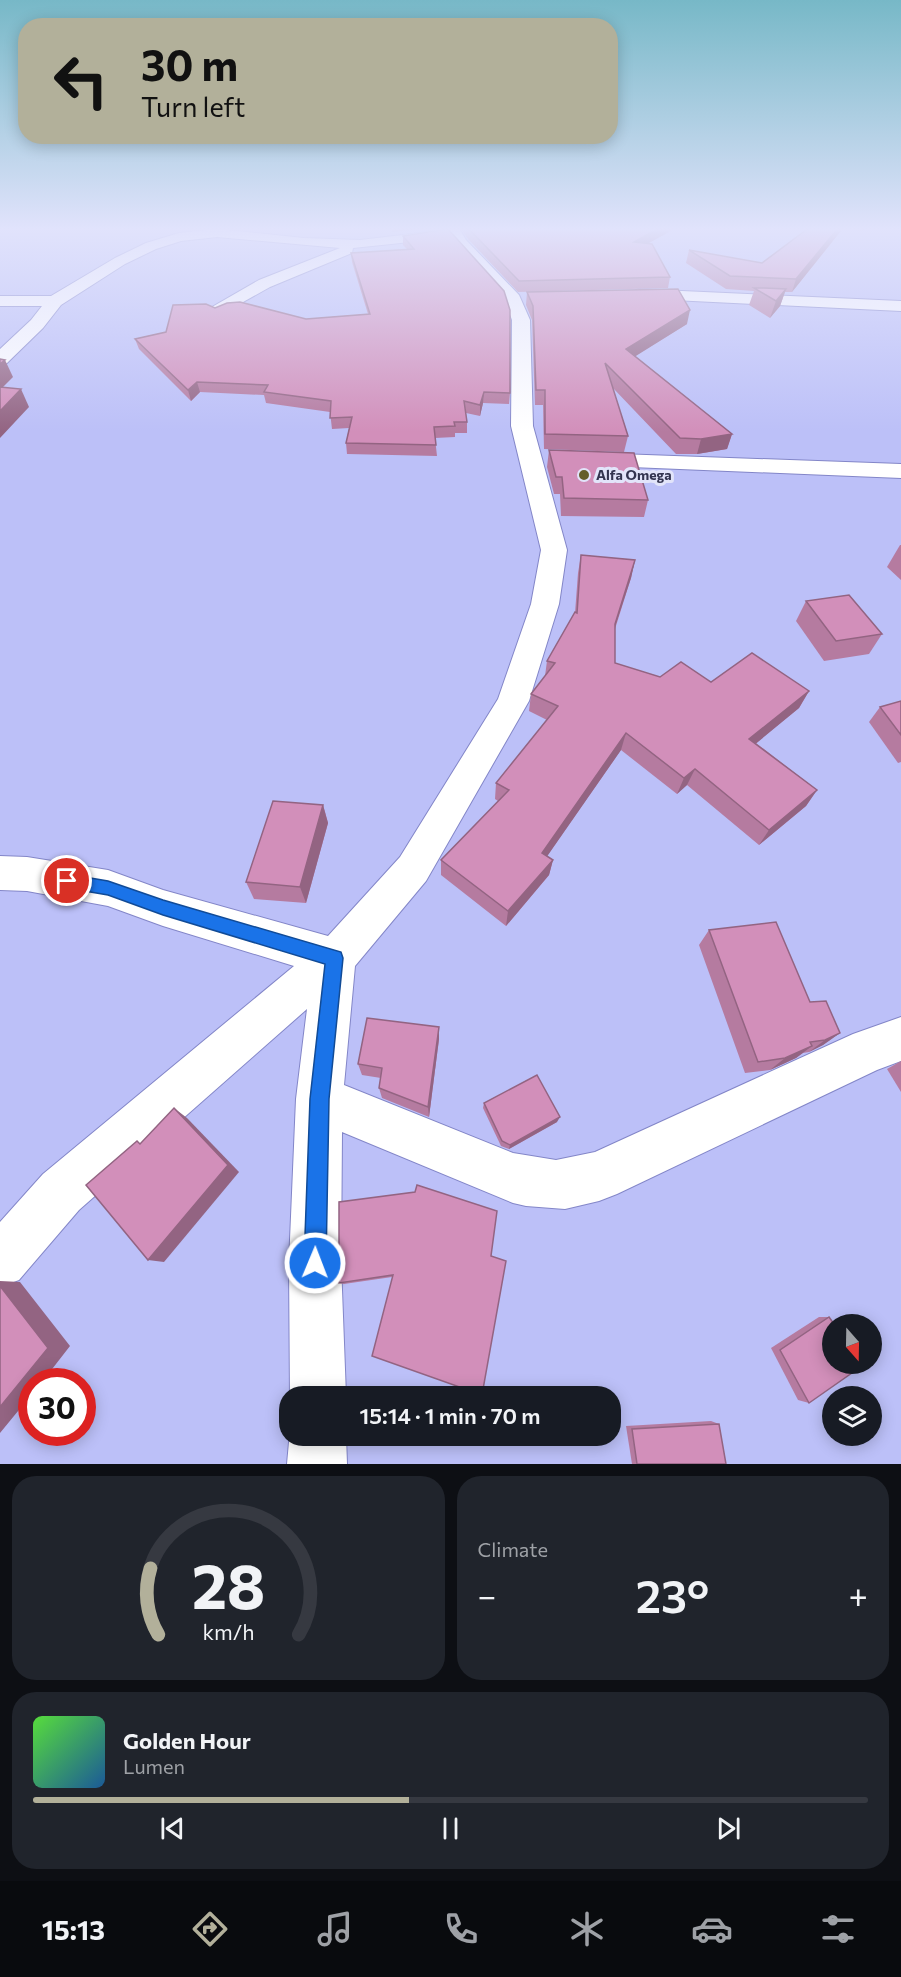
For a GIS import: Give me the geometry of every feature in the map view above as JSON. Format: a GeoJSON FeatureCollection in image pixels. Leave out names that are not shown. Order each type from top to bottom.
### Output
{"type":"FeatureCollection","features":[{"type":"Feature","properties":{"kind":"street"},"geometry":{"type":"LineString","coordinates":[[0,359],[37,324],[55,301],[64,295]]}},
{"type":"Feature","properties":{"kind":"street"},"geometry":{"type":"LineString","coordinates":[[218,311],[242,295]]}},
{"type":"Feature","properties":{"kind":"street"},"geometry":{"type":"LineString","coordinates":[[0,1261],[61,1192],[334,958],[413,869],[513,701],[545,604],[554,550],[550,459],[522,426],[521,321],[524,298],[521,295]]}},
{"type":"Feature","properties":{"kind":"street"},"geometry":{"type":"LineString","coordinates":[[659,295],[901,306]]}},
{"type":"Feature","properties":{"kind":"street"},"geometry":{"type":"LineString","coordinates":[[0,301],[55,301]]}},
{"type":"Feature","properties":{"kind":"street"},"geometry":{"type":"LineString","coordinates":[[550,459],[901,471]]}},
{"type":"Feature","properties":{"kind":"street"},"geometry":{"type":"LineString","coordinates":[[0,873],[27,874],[108,888],[163,908],[334,958]]}},
{"type":"Feature","properties":{"kind":"street"},"geometry":{"type":"LineString","coordinates":[[317,1386],[315,1263],[319,1099],[334,958]]}},
{"type":"Feature","properties":{"kind":"street"},"geometry":{"type":"LineString","coordinates":[[319,1099],[513,1178],[540,1185],[568,1186],[599,1176],[869,1050],[901,1038]]}},
{"type":"Feature","properties":{"kind":"street"},"geometry":{"type":"LineString","coordinates":[[317,1446],[317,1464]]}},
{"type":"Feature","properties":{"kind":"building"},"geometry":{"type":"Polygon","coordinates":[[[364,295],[505,295],[510,310],[510,393],[484,392],[480,405],[464,401],[467,422],[454,422],[455,426],[434,427],[436,445],[346,443],[352,417],[330,418],[331,401],[264,392],[268,385],[197,382],[188,390],[135,339],[166,332],[173,305],[206,304],[215,308],[227,303],[240,302],[306,319],[370,314],[364,295]]]}},
{"type":"Feature","properties":{"kind":"building"},"geometry":{"type":"Polygon","coordinates":[[[528,295],[682,295],[690,310],[626,349],[732,434],[701,439],[680,438],[605,363],[628,436],[545,434],[545,390],[536,390],[533,306],[528,295]]]}},
{"type":"Feature","properties":{"kind":"building"},"geometry":{"type":"Polygon","coordinates":[[[766,295],[781,295],[776,301],[766,295]]]}},
{"type":"Feature","properties":{"kind":"building"},"geometry":{"type":"Polygon","coordinates":[[[0,387],[21,389],[0,411],[0,387]]]}},
{"type":"Feature","properties":{"kind":"building"},"geometry":{"type":"Polygon","coordinates":[[[549,450],[634,453],[648,500],[564,498],[562,477],[556,477],[549,450]]]}},
{"type":"Feature","properties":{"kind":"building"},"geometry":{"type":"Polygon","coordinates":[[[581,555],[635,560],[615,624],[615,663],[660,677],[681,662],[711,682],[752,653],[809,691],[749,739],[817,790],[769,830],[695,769],[684,778],[626,733],[542,853],[553,860],[508,911],[441,860],[509,790],[496,783],[558,706],[531,694],[555,663],[547,661],[575,612],[577,613],[581,555]]]}},
{"type":"Feature","properties":{"kind":"building"},"geometry":{"type":"Polygon","coordinates":[[[849,595],[882,634],[836,641],[806,601],[849,595]]]}},
{"type":"Feature","properties":{"kind":"building"},"geometry":{"type":"Polygon","coordinates":[[[901,701],[901,735],[880,707],[901,701]]]}},
{"type":"Feature","properties":{"kind":"building"},"geometry":{"type":"Polygon","coordinates":[[[273,801],[323,805],[300,887],[246,882],[273,801]]]}},
{"type":"Feature","properties":{"kind":"building"},"geometry":{"type":"Polygon","coordinates":[[[776,922],[810,1002],[826,1001],[840,1033],[825,1040],[810,1042],[812,1046],[785,1058],[758,1062],[709,930],[776,922]]]}},
{"type":"Feature","properties":{"kind":"building"},"geometry":{"type":"Polygon","coordinates":[[[367,1018],[439,1027],[428,1107],[379,1088],[382,1068],[358,1064],[367,1018]]]}},
{"type":"Feature","properties":{"kind":"building"},"geometry":{"type":"Polygon","coordinates":[[[537,1075],[560,1117],[510,1145],[502,1141],[484,1103],[537,1075]]]}},
{"type":"Feature","properties":{"kind":"building"},"geometry":{"type":"Polygon","coordinates":[[[174,1108],[228,1165],[148,1260],[86,1185],[137,1141],[140,1144],[174,1108]]]}},
{"type":"Feature","properties":{"kind":"building"},"geometry":{"type":"Polygon","coordinates":[[[417,1185],[497,1211],[491,1256],[506,1261],[484,1386],[457,1386],[372,1356],[393,1275],[339,1283],[339,1202],[415,1192],[417,1185]]]}},
{"type":"Feature","properties":{"kind":"building"},"geometry":{"type":"Polygon","coordinates":[[[0,1286],[48,1348],[32,1368],[18,1368],[18,1385],[0,1407],[0,1286]]]}},
{"type":"Feature","properties":{"kind":"building"},"geometry":{"type":"Polygon","coordinates":[[[822,1322],[822,1374],[850,1374],[833,1386],[822,1386],[822,1394],[809,1403],[780,1350],[822,1322]]]}},
{"type":"Feature","properties":{"kind":"building"},"geometry":{"type":"Polygon","coordinates":[[[719,1424],[726,1464],[637,1464],[632,1429],[719,1424]]]}},
{"type":"Feature","properties":{"kind":"place","name":"Alfa Omega"},"geometry":{"type":"Point","coordinates":[584,475]}},
{"type":"Feature","properties":{"kind":"route"},"geometry":{"type":"LineString","coordinates":[[67,881],[108,888],[163,908],[334,958],[319,1099],[315,1263]]}}]}
